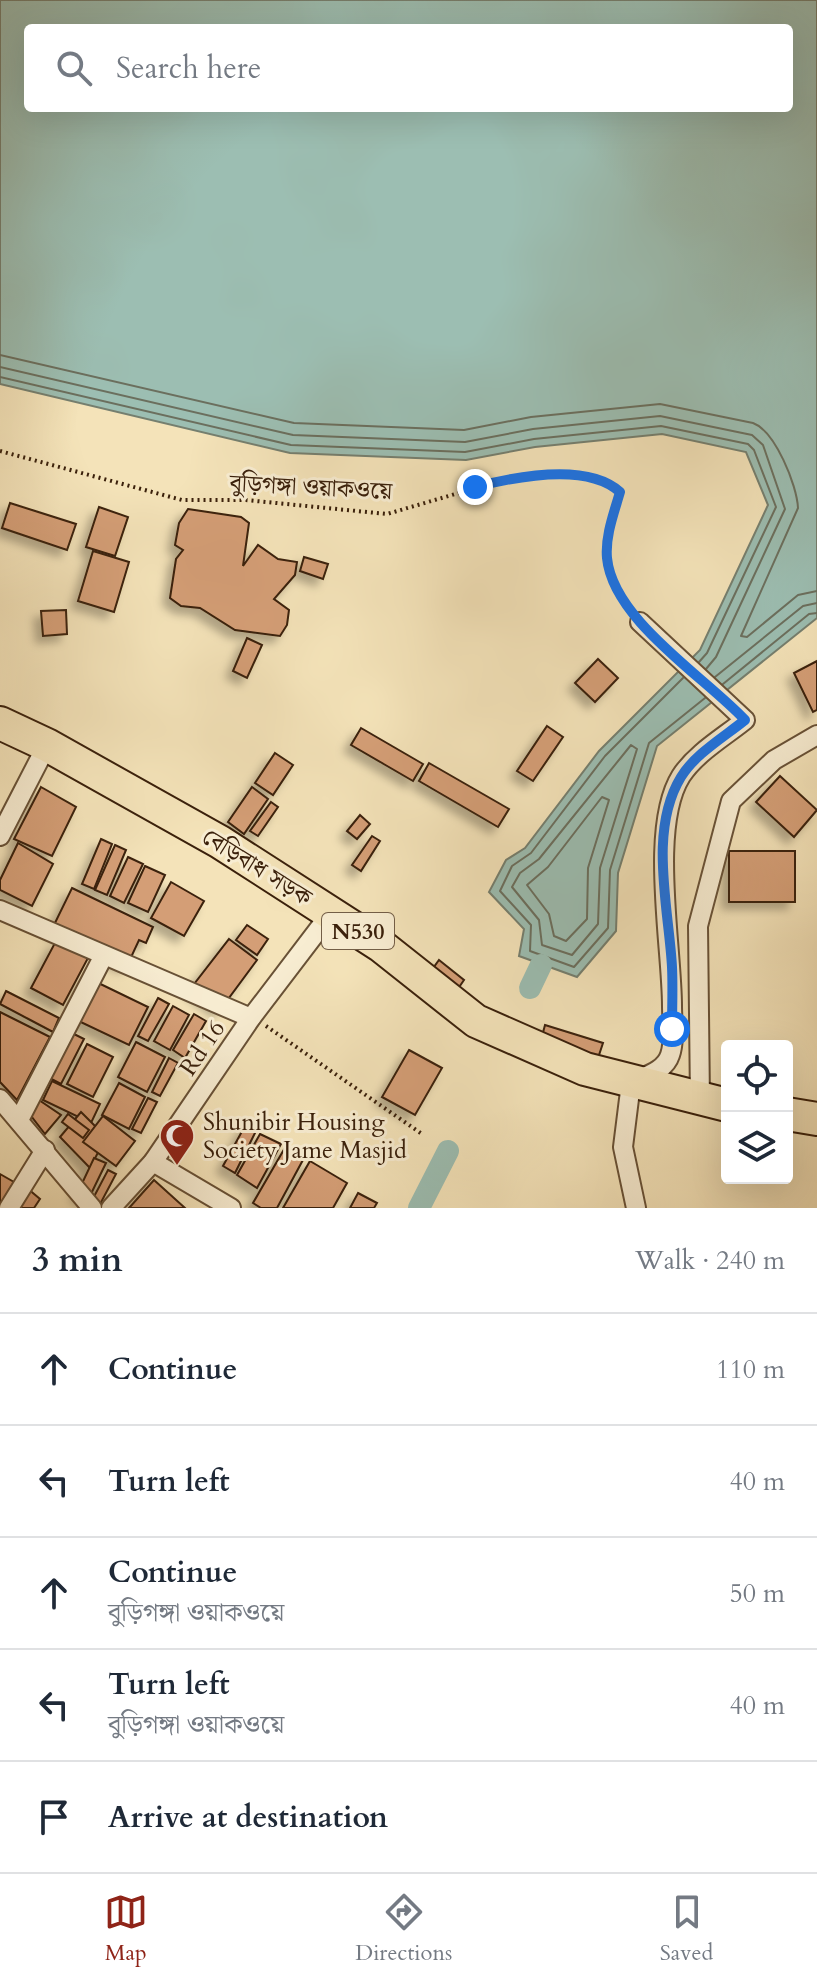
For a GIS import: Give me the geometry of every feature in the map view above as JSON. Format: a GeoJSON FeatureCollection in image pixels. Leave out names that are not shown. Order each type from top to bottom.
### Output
{"type":"FeatureCollection","features":[{"type":"Feature","properties":{"kind":"highway","name":"বেড়িবাধ সড়ক"},"geometry":{"type":"LineString","coordinates":[[0,723],[47,745],[220,842],[380,945],[476,1021],[585,1069],[713,1103]]}},
{"type":"Feature","properties":{"kind":"highway"},"geometry":{"type":"LineString","coordinates":[[793,1115],[817,1119]]}},
{"type":"Feature","properties":{"kind":"street"},"geometry":{"type":"LineString","coordinates":[[636,1208],[623,1147],[631,1083],[660,1069],[670,1056],[672,969],[664,850],[668,812],[680,778],[694,761],[745,720],[640,622]]}},
{"type":"Feature","properties":{"kind":"street"},"geometry":{"type":"LineString","coordinates":[[713,1103],[698,926],[731,801],[774,760],[817,735]]}},
{"type":"Feature","properties":{"kind":"street"},"geometry":{"type":"LineString","coordinates":[[0,836],[47,745]]}},
{"type":"Feature","properties":{"kind":"street"},"geometry":{"type":"LineString","coordinates":[[0,910],[103,957],[251,1018]]}},
{"type":"Feature","properties":{"kind":"street","name":"Rd 16"},"geometry":{"type":"LineString","coordinates":[[111,1208],[153,1162],[251,1018],[331,913]]}},
{"type":"Feature","properties":{"kind":"street"},"geometry":{"type":"LineString","coordinates":[[19,1120],[103,957]]}},
{"type":"Feature","properties":{"kind":"street"},"geometry":{"type":"LineString","coordinates":[[0,1099],[92,1208]]}},
{"type":"Feature","properties":{"kind":"street"},"geometry":{"type":"LineString","coordinates":[[9,1208],[45,1150]]}},
{"type":"Feature","properties":{"kind":"street"},"geometry":{"type":"LineString","coordinates":[[153,1162],[231,1208]]}},
{"type":"Feature","properties":{"kind":"path","name":"বুড়িগঙ্গা ওয়াকওয়ে"},"geometry":{"type":"LineString","coordinates":[[0,451],[182,500],[246,500],[387,514],[503,480],[555,473],[610,483],[620,492],[610,527],[607,558],[624,602],[640,622]]}},
{"type":"Feature","properties":{"kind":"path"},"geometry":{"type":"LineString","coordinates":[[251,1018],[422,1134]]}},
{"type":"Feature","properties":{"kind":"water"},"geometry":{"type":"Polygon","coordinates":[[[0,0],[817,0],[817,618],[657,746],[618,873],[616,931],[577,977],[519,956],[524,929],[489,892],[506,860],[525,848],[599,751],[700,650],[768,505],[746,452],[662,434],[535,447],[466,460],[290,453],[0,384],[0,0]]]}},
{"type":"Feature","properties":{"kind":"building"},"geometry":{"type":"Polygon","coordinates":[[[10,503],[76,524],[67,550],[2,528],[10,503]]]}},
{"type":"Feature","properties":{"kind":"building"},"geometry":{"type":"Polygon","coordinates":[[[99,507],[128,517],[115,556],[86,547],[99,507]]]}},
{"type":"Feature","properties":{"kind":"building"},"geometry":{"type":"Polygon","coordinates":[[[188,509],[241,517],[249,523],[243,566],[258,545],[278,559],[297,562],[295,575],[274,599],[289,610],[287,625],[280,636],[235,630],[200,608],[181,606],[170,598],[176,559],[183,550],[175,545],[179,523],[188,509]]]}},
{"type":"Feature","properties":{"kind":"building"},"geometry":{"type":"Polygon","coordinates":[[[93,551],[129,562],[114,612],[78,601],[93,551]]]}},
{"type":"Feature","properties":{"kind":"building"},"geometry":{"type":"Polygon","coordinates":[[[304,557],[328,564],[323,579],[300,571],[304,557]]]}},
{"type":"Feature","properties":{"kind":"building"},"geometry":{"type":"Polygon","coordinates":[[[66,610],[67,634],[43,636],[41,611],[66,610]]]}},
{"type":"Feature","properties":{"kind":"building"},"geometry":{"type":"Polygon","coordinates":[[[247,638],[262,645],[247,678],[233,671],[247,638]]]}},
{"type":"Feature","properties":{"kind":"building"},"geometry":{"type":"Polygon","coordinates":[[[598,659],[618,678],[595,702],[575,683],[598,659]]]}},
{"type":"Feature","properties":{"kind":"building"},"geometry":{"type":"Polygon","coordinates":[[[817,661],[817,710],[813,712],[794,673],[817,661]]]}},
{"type":"Feature","properties":{"kind":"building"},"geometry":{"type":"Polygon","coordinates":[[[547,726],[563,737],[533,781],[517,771],[547,726]]]}},
{"type":"Feature","properties":{"kind":"building"},"geometry":{"type":"Polygon","coordinates":[[[361,728],[423,764],[413,781],[351,745],[361,728]]]}},
{"type":"Feature","properties":{"kind":"building"},"geometry":{"type":"Polygon","coordinates":[[[275,753],[293,765],[273,795],[255,783],[275,753]]]}},
{"type":"Feature","properties":{"kind":"building"},"geometry":{"type":"Polygon","coordinates":[[[429,763],[509,809],[498,827],[419,781],[429,763]]]}},
{"type":"Feature","properties":{"kind":"building"},"geometry":{"type":"Polygon","coordinates":[[[780,776],[817,810],[794,837],[756,802],[780,776]]]}},
{"type":"Feature","properties":{"kind":"building"},"geometry":{"type":"Polygon","coordinates":[[[41,787],[76,807],[52,856],[14,839],[41,787]]]}},
{"type":"Feature","properties":{"kind":"building"},"geometry":{"type":"Polygon","coordinates":[[[252,787],[268,799],[244,834],[228,822],[252,787]]]}},
{"type":"Feature","properties":{"kind":"building"},"geometry":{"type":"Polygon","coordinates":[[[271,802],[278,807],[258,836],[250,831],[271,802]]]}},
{"type":"Feature","properties":{"kind":"building"},"geometry":{"type":"Polygon","coordinates":[[[360,815],[370,824],[357,839],[347,831],[360,815]]]}},
{"type":"Feature","properties":{"kind":"building"},"geometry":{"type":"Polygon","coordinates":[[[372,836],[380,841],[361,871],[352,865],[372,836]]]}},
{"type":"Feature","properties":{"kind":"building"},"geometry":{"type":"Polygon","coordinates":[[[101,839],[112,844],[94,889],[82,884],[101,839]]]}},
{"type":"Feature","properties":{"kind":"building"},"geometry":{"type":"Polygon","coordinates":[[[18,843],[53,864],[32,906],[0,890],[0,880],[18,843]]]}},
{"type":"Feature","properties":{"kind":"building"},"geometry":{"type":"Polygon","coordinates":[[[115,845],[126,850],[107,895],[95,890],[115,845]]]}},
{"type":"Feature","properties":{"kind":"building"},"geometry":{"type":"Polygon","coordinates":[[[729,851],[795,851],[795,902],[729,902],[729,851]]]}},
{"type":"Feature","properties":{"kind":"building"},"geometry":{"type":"Polygon","coordinates":[[[128,857],[143,864],[124,903],[110,896],[128,857]]]}},
{"type":"Feature","properties":{"kind":"building"},"geometry":{"type":"Polygon","coordinates":[[[145,866],[165,875],[148,912],[128,903],[145,866]]]}},
{"type":"Feature","properties":{"kind":"building"},"geometry":{"type":"Polygon","coordinates":[[[171,882],[204,901],[184,936],[151,918],[171,882]]]}},
{"type":"Feature","properties":{"kind":"building"},"geometry":{"type":"Polygon","coordinates":[[[72,888],[153,927],[146,943],[139,940],[127,966],[52,929],[72,888]]]}},
{"type":"Feature","properties":{"kind":"building"},"geometry":{"type":"Polygon","coordinates":[[[247,925],[268,939],[257,955],[236,940],[247,925]]]}},
{"type":"Feature","properties":{"kind":"building"},"geometry":{"type":"Polygon","coordinates":[[[229,939],[257,960],[220,1010],[191,988],[229,939]]]}},
{"type":"Feature","properties":{"kind":"building"},"geometry":{"type":"Polygon","coordinates":[[[56,941],[88,958],[63,1005],[31,988],[56,941]]]}},
{"type":"Feature","properties":{"kind":"building"},"geometry":{"type":"Polygon","coordinates":[[[439,960],[464,980],[457,990],[431,971],[439,960]]]}},
{"type":"Feature","properties":{"kind":"building"},"geometry":{"type":"Polygon","coordinates":[[[86,977],[148,1007],[129,1045],[68,1016],[86,977]]]}},
{"type":"Feature","properties":{"kind":"building"},"geometry":{"type":"Polygon","coordinates":[[[6,991],[59,1018],[53,1032],[0,1004],[6,991]]]}},
{"type":"Feature","properties":{"kind":"building"},"geometry":{"type":"Polygon","coordinates":[[[158,998],[169,1004],[148,1041],[138,1036],[158,998]]]}},
{"type":"Feature","properties":{"kind":"building"},"geometry":{"type":"Polygon","coordinates":[[[173,1006],[189,1015],[170,1050],[154,1041],[173,1006]]]}},
{"type":"Feature","properties":{"kind":"building"},"geometry":{"type":"Polygon","coordinates":[[[0,1012],[50,1037],[17,1100],[0,1082],[0,1012]]]}},
{"type":"Feature","properties":{"kind":"building"},"geometry":{"type":"Polygon","coordinates":[[[194,1014],[206,1021],[185,1058],[173,1050],[194,1014]]]}},
{"type":"Feature","properties":{"kind":"building"},"geometry":{"type":"Polygon","coordinates":[[[545,1025],[603,1043],[598,1058],[541,1040],[545,1025]]]}},
{"type":"Feature","properties":{"kind":"building"},"geometry":{"type":"Polygon","coordinates":[[[60,1027],[84,1039],[61,1084],[38,1072],[60,1027]]]}},
{"type":"Feature","properties":{"kind":"building"},"geometry":{"type":"Polygon","coordinates":[[[136,1042],[165,1057],[147,1092],[118,1077],[136,1042]]]}},
{"type":"Feature","properties":{"kind":"building"},"geometry":{"type":"Polygon","coordinates":[[[87,1044],[113,1057],[93,1097],[67,1084],[87,1044]]]}},
{"type":"Feature","properties":{"kind":"building"},"geometry":{"type":"Polygon","coordinates":[[[409,1050],[442,1068],[415,1115],[382,1097],[409,1050]]]}},
{"type":"Feature","properties":{"kind":"building"},"geometry":{"type":"Polygon","coordinates":[[[169,1058],[178,1063],[160,1096],[152,1092],[169,1058]]]}},
{"type":"Feature","properties":{"kind":"building"},"geometry":{"type":"Polygon","coordinates":[[[52,1081],[100,1104],[91,1123],[43,1100],[52,1081]]]}},
{"type":"Feature","properties":{"kind":"building"},"geometry":{"type":"Polygon","coordinates":[[[119,1083],[145,1097],[129,1129],[102,1115],[119,1083]]]}},
{"type":"Feature","properties":{"kind":"building"},"geometry":{"type":"Polygon","coordinates":[[[36,1098],[61,1115],[45,1134],[25,1108],[36,1098]]]}},
{"type":"Feature","properties":{"kind":"building"},"geometry":{"type":"Polygon","coordinates":[[[148,1098],[157,1102],[141,1133],[132,1129],[148,1098]]]}},
{"type":"Feature","properties":{"kind":"building"},"geometry":{"type":"Polygon","coordinates":[[[81,1112],[106,1137],[90,1168],[60,1137],[81,1112]]]}},
{"type":"Feature","properties":{"kind":"building"},"geometry":{"type":"Polygon","coordinates":[[[68,1114],[89,1130],[83,1138],[62,1122],[68,1114]]]}},
{"type":"Feature","properties":{"kind":"building"},"geometry":{"type":"Polygon","coordinates":[[[103,1116],[135,1141],[116,1166],[83,1142],[103,1116]]]}},
{"type":"Feature","properties":{"kind":"building"},"geometry":{"type":"Polygon","coordinates":[[[246,1124],[257,1129],[235,1173],[223,1166],[246,1124]]]}},
{"type":"Feature","properties":{"kind":"building"},"geometry":{"type":"Polygon","coordinates":[[[260,1134],[281,1144],[257,1188],[237,1175],[260,1134]]]}},
{"type":"Feature","properties":{"kind":"building"},"geometry":{"type":"Polygon","coordinates":[[[286,1146],[304,1158],[277,1208],[261,1208],[253,1203],[286,1146]]]}},
{"type":"Feature","properties":{"kind":"building"},"geometry":{"type":"Polygon","coordinates":[[[94,1158],[106,1163],[88,1200],[77,1194],[94,1158]]]}},
{"type":"Feature","properties":{"kind":"building"},"geometry":{"type":"Polygon","coordinates":[[[310,1161],[347,1183],[333,1208],[283,1208],[310,1161]]]}},
{"type":"Feature","properties":{"kind":"building"},"geometry":{"type":"Polygon","coordinates":[[[108,1170],[116,1174],[98,1208],[88,1208],[108,1170]]]}},
{"type":"Feature","properties":{"kind":"building"},"geometry":{"type":"Polygon","coordinates":[[[0,1174],[14,1182],[0,1205],[0,1174]]]}},
{"type":"Feature","properties":{"kind":"building"},"geometry":{"type":"Polygon","coordinates":[[[154,1180],[185,1208],[129,1208],[154,1180]]]}},
{"type":"Feature","properties":{"kind":"building"},"geometry":{"type":"Polygon","coordinates":[[[27,1188],[40,1199],[34,1208],[14,1208],[27,1188]]]}},
{"type":"Feature","properties":{"kind":"building"},"geometry":{"type":"Polygon","coordinates":[[[358,1193],[377,1203],[374,1208],[350,1208],[358,1193]]]}},
{"type":"Feature","properties":{"kind":"waterway"},"geometry":{"type":"LineString","coordinates":[[530,988],[541,965]]}},
{"type":"Feature","properties":{"kind":"waterway"},"geometry":{"type":"LineString","coordinates":[[419,1208],[448,1151]]}},
{"type":"Feature","properties":{"kind":"place","name":"Shunibir Housing Society Jame Masjid"},"geometry":{"type":"Point","coordinates":[177,1167]}},
{"type":"Feature","properties":{"kind":"route"},"geometry":{"type":"LineString","coordinates":[[475,487],[555,473],[610,483],[620,492],[610,527],[607,558],[624,602],[640,622],[745,720],[694,761],[680,778],[668,812],[664,850],[672,969],[672,1029]]}}]}
